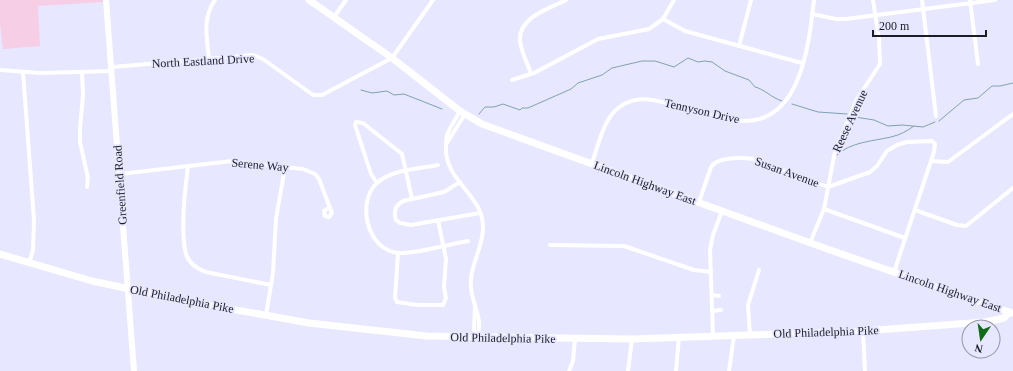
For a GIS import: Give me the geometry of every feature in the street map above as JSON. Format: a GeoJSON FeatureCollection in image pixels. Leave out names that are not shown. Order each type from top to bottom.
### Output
{"type":"FeatureCollection","features":[{"type":"Feature","properties":{"kind":"main road","name":"Greenfield Road"},"geometry":{"type":"LineString","coordinates":[[106,0],[134,371]]}},
{"type":"Feature","properties":{"kind":"main road","name":"Lincoln Highway East"},"geometry":{"type":"LineString","coordinates":[[309,0],[392,58],[462,113],[504,132],[810,243],[1012,312]]}},
{"type":"Feature","properties":{"kind":"main road","name":"Old Philadelphia Pike"},"geometry":{"type":"LineString","coordinates":[[0,254],[92,281],[309,323],[411,335],[575,339],[713,337],[863,331],[985,322],[1004,318],[1012,312]]}},
{"type":"Feature","properties":{"kind":"street"},"geometry":{"type":"LineString","coordinates":[[209,59],[206,21],[209,9],[215,0]]}},
{"type":"Feature","properties":{"kind":"street"},"geometry":{"type":"LineString","coordinates":[[334,17],[346,0]]}},
{"type":"Feature","properties":{"kind":"street"},"geometry":{"type":"LineString","coordinates":[[392,58],[433,0]]}},
{"type":"Feature","properties":{"kind":"street"},"geometry":{"type":"LineString","coordinates":[[531,74],[520,42],[523,29],[533,16],[566,0]]}},
{"type":"Feature","properties":{"kind":"street"},"geometry":{"type":"LineString","coordinates":[[512,80],[531,74],[598,39],[649,29],[663,19],[674,0]]}},
{"type":"Feature","properties":{"kind":"street"},"geometry":{"type":"LineString","coordinates":[[739,46],[751,0]]}},
{"type":"Feature","properties":{"kind":"street","name":"Tennyson Drive"},"geometry":{"type":"LineString","coordinates":[[592,163],[610,118],[618,108],[628,102],[638,99],[651,99],[733,119],[757,120],[774,113],[786,102],[796,85],[802,63],[814,0]]}},
{"type":"Feature","properties":{"kind":"street","name":"Reese Avenue"},"geometry":{"type":"LineString","coordinates":[[810,243],[824,209],[835,151],[860,94],[880,64],[881,57],[873,0]]}},
{"type":"Feature","properties":{"kind":"street"},"geometry":{"type":"LineString","coordinates":[[922,0],[936,116]]}},
{"type":"Feature","properties":{"kind":"street"},"geometry":{"type":"LineString","coordinates":[[812,14],[839,19],[923,10],[970,2],[994,0]]}},
{"type":"Feature","properties":{"kind":"street"},"geometry":{"type":"LineString","coordinates":[[970,2],[978,64]]}},
{"type":"Feature","properties":{"kind":"street"},"geometry":{"type":"LineString","coordinates":[[663,19],[684,31],[802,63]]}},
{"type":"Feature","properties":{"kind":"street","name":"North Eastland Drive"},"geometry":{"type":"LineString","coordinates":[[0,70],[23,72],[82,72],[209,59],[258,56],[313,94],[319,96],[365,74],[392,58]]}},
{"type":"Feature","properties":{"kind":"street"},"geometry":{"type":"LineString","coordinates":[[23,72],[34,220],[33,250],[29,263]]}},
{"type":"Feature","properties":{"kind":"street"},"geometry":{"type":"LineString","coordinates":[[82,72],[83,95],[80,135],[88,178],[87,187]]}},
{"type":"Feature","properties":{"kind":"street"},"geometry":{"type":"LineString","coordinates":[[462,113],[446,143],[448,164],[480,213],[483,228],[471,280],[480,330],[477,337]]}},
{"type":"Feature","properties":{"kind":"street"},"geometry":{"type":"LineString","coordinates":[[894,272],[931,161],[948,162],[1013,114]]}},
{"type":"Feature","properties":{"kind":"street"},"geometry":{"type":"LineString","coordinates":[[377,183],[371,174],[354,125],[356,122],[362,123],[399,151],[404,157],[412,199]]}},
{"type":"Feature","properties":{"kind":"street","name":"Susan Avenue"},"geometry":{"type":"LineString","coordinates":[[699,202],[713,165],[720,161],[743,158],[753,159],[828,187],[870,172],[877,166],[887,151],[897,145],[920,141],[934,142],[935,146],[931,161]]}},
{"type":"Feature","properties":{"kind":"street","name":"Serene Way"},"geometry":{"type":"LineString","coordinates":[[120,174],[232,161],[303,169],[315,174],[324,188],[330,207]]}},
{"type":"Feature","properties":{"kind":"street"},"geometry":{"type":"LineString","coordinates":[[188,166],[184,217],[186,254],[190,261],[200,270],[206,272],[271,285]]}},
{"type":"Feature","properties":{"kind":"street"},"geometry":{"type":"LineString","coordinates":[[438,166],[385,177],[377,183],[367,204],[366,212],[369,230],[380,244],[398,253],[468,241]]}},
{"type":"Feature","properties":{"kind":"street"},"geometry":{"type":"LineString","coordinates":[[266,315],[274,265],[275,230],[285,167]]}},
{"type":"Feature","properties":{"kind":"street"},"geometry":{"type":"LineString","coordinates":[[460,182],[444,192],[412,199],[398,204],[395,210],[396,220],[400,224],[411,225],[480,213]]}},
{"type":"Feature","properties":{"kind":"street"},"geometry":{"type":"LineString","coordinates":[[915,210],[957,226],[966,226],[1013,188]]}},
{"type":"Feature","properties":{"kind":"street"},"geometry":{"type":"LineString","coordinates":[[824,209],[905,238]]}},
{"type":"Feature","properties":{"kind":"street"},"geometry":{"type":"LineString","coordinates":[[713,337],[711,242],[722,211]]}},
{"type":"Feature","properties":{"kind":"street"},"geometry":{"type":"LineString","coordinates":[[398,253],[395,298],[397,302],[417,305],[443,305],[446,298],[444,287],[446,259],[438,220]]}},
{"type":"Feature","properties":{"kind":"street"},"geometry":{"type":"LineString","coordinates":[[550,245],[624,246],[694,270],[711,272]]}},
{"type":"Feature","properties":{"kind":"street"},"geometry":{"type":"LineString","coordinates":[[750,335],[748,305],[759,270]]}},
{"type":"Feature","properties":{"kind":"street"},"geometry":{"type":"LineString","coordinates":[[712,296],[719,296]]}},
{"type":"Feature","properties":{"kind":"street"},"geometry":{"type":"LineString","coordinates":[[712,311],[721,310]]}},
{"type":"Feature","properties":{"kind":"street"},"geometry":{"type":"LineString","coordinates":[[863,331],[864,371]]}},
{"type":"Feature","properties":{"kind":"street"},"geometry":{"type":"LineString","coordinates":[[729,371],[734,336]]}},
{"type":"Feature","properties":{"kind":"street"},"geometry":{"type":"LineString","coordinates":[[676,371],[679,337]]}},
{"type":"Feature","properties":{"kind":"street"},"geometry":{"type":"LineString","coordinates":[[569,371],[573,361],[575,339]]}},
{"type":"Feature","properties":{"kind":"street"},"geometry":{"type":"LineString","coordinates":[[628,371],[632,339]]}},
{"type":"Feature","properties":{"kind":"shaded area"},"geometry":{"type":"Polygon","coordinates":[[[0,0],[104,0],[104,2],[38,6],[40,46],[3,49],[0,23],[0,0]]]}},
{"type":"Feature","properties":{"kind":"waterway"},"geometry":{"type":"LineString","coordinates":[[479,114],[485,107],[494,107],[503,104],[520,110],[522,108],[528,108],[571,89],[578,83],[602,75],[612,68],[642,61],[655,61],[674,67],[688,58],[698,62],[712,62],[725,71],[749,80],[755,87],[782,101]]}},
{"type":"Feature","properties":{"kind":"waterway"},"geometry":{"type":"LineString","coordinates":[[939,121],[964,100],[978,98],[992,86],[1013,83]]}},
{"type":"Feature","properties":{"kind":"waterway"},"geometry":{"type":"LineString","coordinates":[[361,90],[372,93],[387,91],[394,95],[404,94],[442,109]]}},
{"type":"Feature","properties":{"kind":"waterway"},"geometry":{"type":"LineString","coordinates":[[792,104],[818,112],[847,114]]}},
{"type":"Feature","properties":{"kind":"waterway"},"geometry":{"type":"LineString","coordinates":[[855,117],[874,120],[888,126],[902,125],[923,127],[935,122]]}},
{"type":"Feature","properties":{"kind":"waterway"},"geometry":{"type":"LineString","coordinates":[[837,155],[849,147],[894,136],[903,133],[914,126]]}}]}
